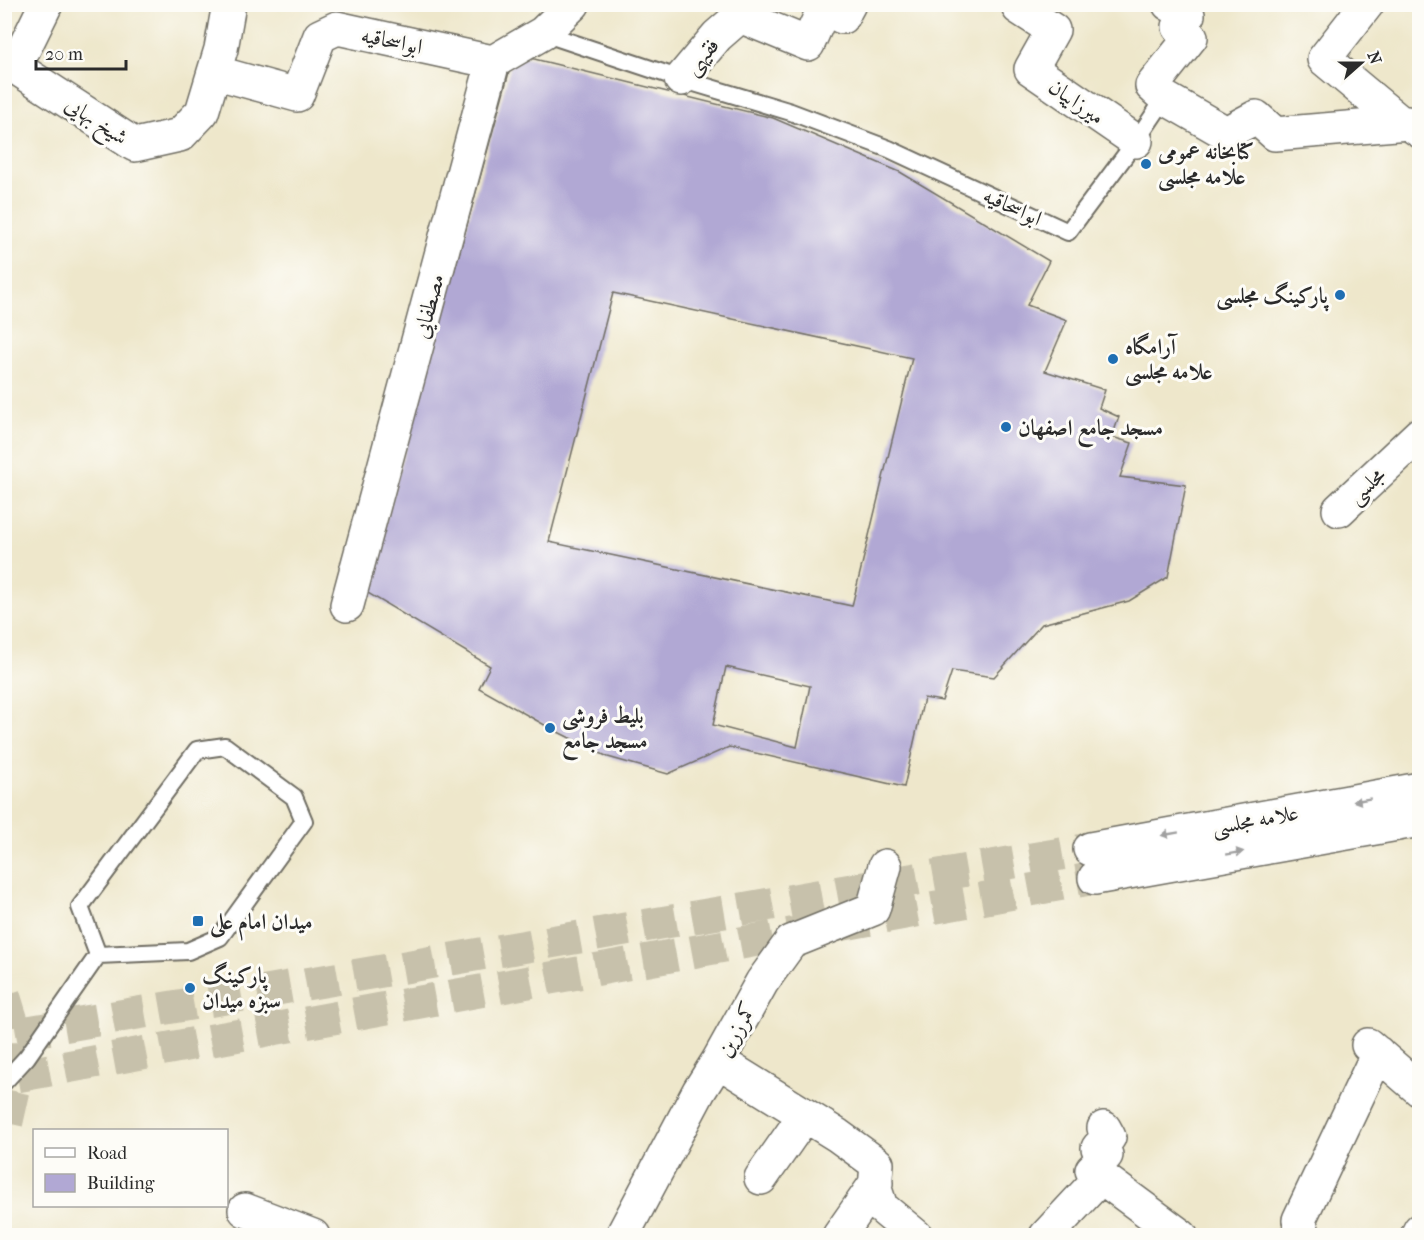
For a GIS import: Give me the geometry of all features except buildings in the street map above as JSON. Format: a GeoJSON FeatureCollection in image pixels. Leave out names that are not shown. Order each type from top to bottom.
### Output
{"type":"FeatureCollection","features":[{"type":"Feature","properties":{"kind":"street"},"geometry":{"type":"LineString","coordinates":[[10,66],[46,4]]}},
{"type":"Feature","properties":{"kind":"street","name":"شیخ بهایی"},"geometry":{"type":"LineString","coordinates":[[10,66],[135,145],[180,135],[202,112],[221,49],[230,4]]}},
{"type":"Feature","properties":{"kind":"street"},"geometry":{"type":"LineString","coordinates":[[493,62],[543,33],[573,4]]}},
{"type":"Feature","properties":{"kind":"street"},"geometry":{"type":"LineString","coordinates":[[741,10],[808,44],[824,8],[842,17],[849,4]]}},
{"type":"Feature","properties":{"kind":"street","name":"میرزاییان"},"geometry":{"type":"LineString","coordinates":[[1021,4],[1019,8],[1053,30],[1031,69],[1136,141]]}},
{"type":"Feature","properties":{"kind":"street"},"geometry":{"type":"LineString","coordinates":[[1168,4],[1188,15],[1179,27],[1191,37],[1152,86],[1165,98],[1226,133],[1256,117],[1275,134],[1412,121]]}},
{"type":"Feature","properties":{"kind":"street"},"geometry":{"type":"LineString","coordinates":[[1367,4],[1324,59],[1412,121]]}},
{"type":"Feature","properties":{"kind":"street","name":"فقیهی"},"geometry":{"type":"LineString","coordinates":[[681,80],[741,10]]}},
{"type":"Feature","properties":{"kind":"street","name":"ابواسحاقیه"},"geometry":{"type":"LineString","coordinates":[[214,72],[297,95],[320,36],[337,28],[493,62]]}},
{"type":"Feature","properties":{"kind":"street","name":"مصطفایی"},"geometry":{"type":"LineString","coordinates":[[348,605],[493,62]]}},
{"type":"Feature","properties":{"kind":"street","name":"مجلسی"},"geometry":{"type":"LineString","coordinates":[[1339,510],[1419,434]]}},
{"type":"Feature","properties":{"kind":"street","name":"علامه مجلسی"},"geometry":{"type":"LineString","coordinates":[[1419,789],[1092,864],[1419,820]]}},
{"type":"Feature","properties":{"kind":"street","name":"کمرزرین"},"geometry":{"type":"LineString","coordinates":[[622,1236],[699,1091],[762,982],[790,942],[873,909],[885,866]]}},
{"type":"Feature","properties":{"kind":"street"},"geometry":{"type":"LineString","coordinates":[[1302,1228],[1373,1049],[1419,1090]]}},
{"type":"Feature","properties":{"kind":"street"},"geometry":{"type":"LineString","coordinates":[[718,1061],[805,1115],[877,1164],[875,1189],[881,1207],[916,1236]]}},
{"type":"Feature","properties":{"kind":"street"},"geometry":{"type":"LineString","coordinates":[[762,1178],[805,1115]]}},
{"type":"Feature","properties":{"kind":"street"},"geometry":{"type":"LineString","coordinates":[[1104,1128],[1110,1137],[1098,1148],[1106,1155],[1092,1170],[1181,1236]]}},
{"type":"Feature","properties":{"kind":"street"},"geometry":{"type":"LineString","coordinates":[[1046,1236],[1101,1177]]}},
{"type":"Feature","properties":{"kind":"street"},"geometry":{"type":"LineString","coordinates":[[839,1236],[876,1183]]}},
{"type":"Feature","properties":{"kind":"street"},"geometry":{"type":"LineString","coordinates":[[245,1210],[312,1236]]}},
{"type":"Feature","properties":{"kind":"street"},"geometry":{"type":"LineString","coordinates":[[1417,1236],[1419,1230]]}},
{"type":"Feature","properties":{"kind":"lane","name":"ابواسحاقیه"},"geometry":{"type":"LineString","coordinates":[[543,33],[681,80],[791,112],[889,149],[1068,232],[1165,98]]}},
{"type":"Feature","properties":{"kind":"lane"},"geometry":{"type":"LineString","coordinates":[[225,746],[294,797],[304,821],[220,937],[188,951],[98,955],[80,907],[197,750],[225,746]]}},
{"type":"Feature","properties":{"kind":"lane"},"geometry":{"type":"LineString","coordinates":[[4,1082],[27,1057],[98,955]]}},
{"type":"Feature","properties":{"kind":"tunnel"},"geometry":{"type":"LineString","coordinates":[[16,1034],[1090,849]]}},
{"type":"Feature","properties":{"kind":"tunnel"},"geometry":{"type":"LineString","coordinates":[[17,1076],[1095,878]]}},
{"type":"Feature","properties":{"kind":"tunnel"},"geometry":{"type":"LineString","coordinates":[[4,995],[16,1034],[17,1076],[4,1135]]}},
{"type":"Feature","properties":{"kind":"place","name":"کتابخانه عمومی علامه مجلسی"},"geometry":{"type":"Point","coordinates":[1146,164]}},
{"type":"Feature","properties":{"kind":"place","name":"پارکینگ مجلسی"},"geometry":{"type":"Point","coordinates":[1340,295]}},
{"type":"Feature","properties":{"kind":"place","name":"آرامگاه علامه مجلسی"},"geometry":{"type":"Point","coordinates":[1113,359]}},
{"type":"Feature","properties":{"kind":"place","name":"مسجد جامع اصفهان"},"geometry":{"type":"Point","coordinates":[1006,427]}},
{"type":"Feature","properties":{"kind":"place","name":"بلیط فروشی مسجد جامع"},"geometry":{"type":"Point","coordinates":[550,728]}},
{"type":"Feature","properties":{"kind":"place","name":"میدان امام علی"},"geometry":{"type":"Point","coordinates":[198,921]}},
{"type":"Feature","properties":{"kind":"place","name":"پارکینگ سبزه میدان"},"geometry":{"type":"Point","coordinates":[190,988]}}]}
